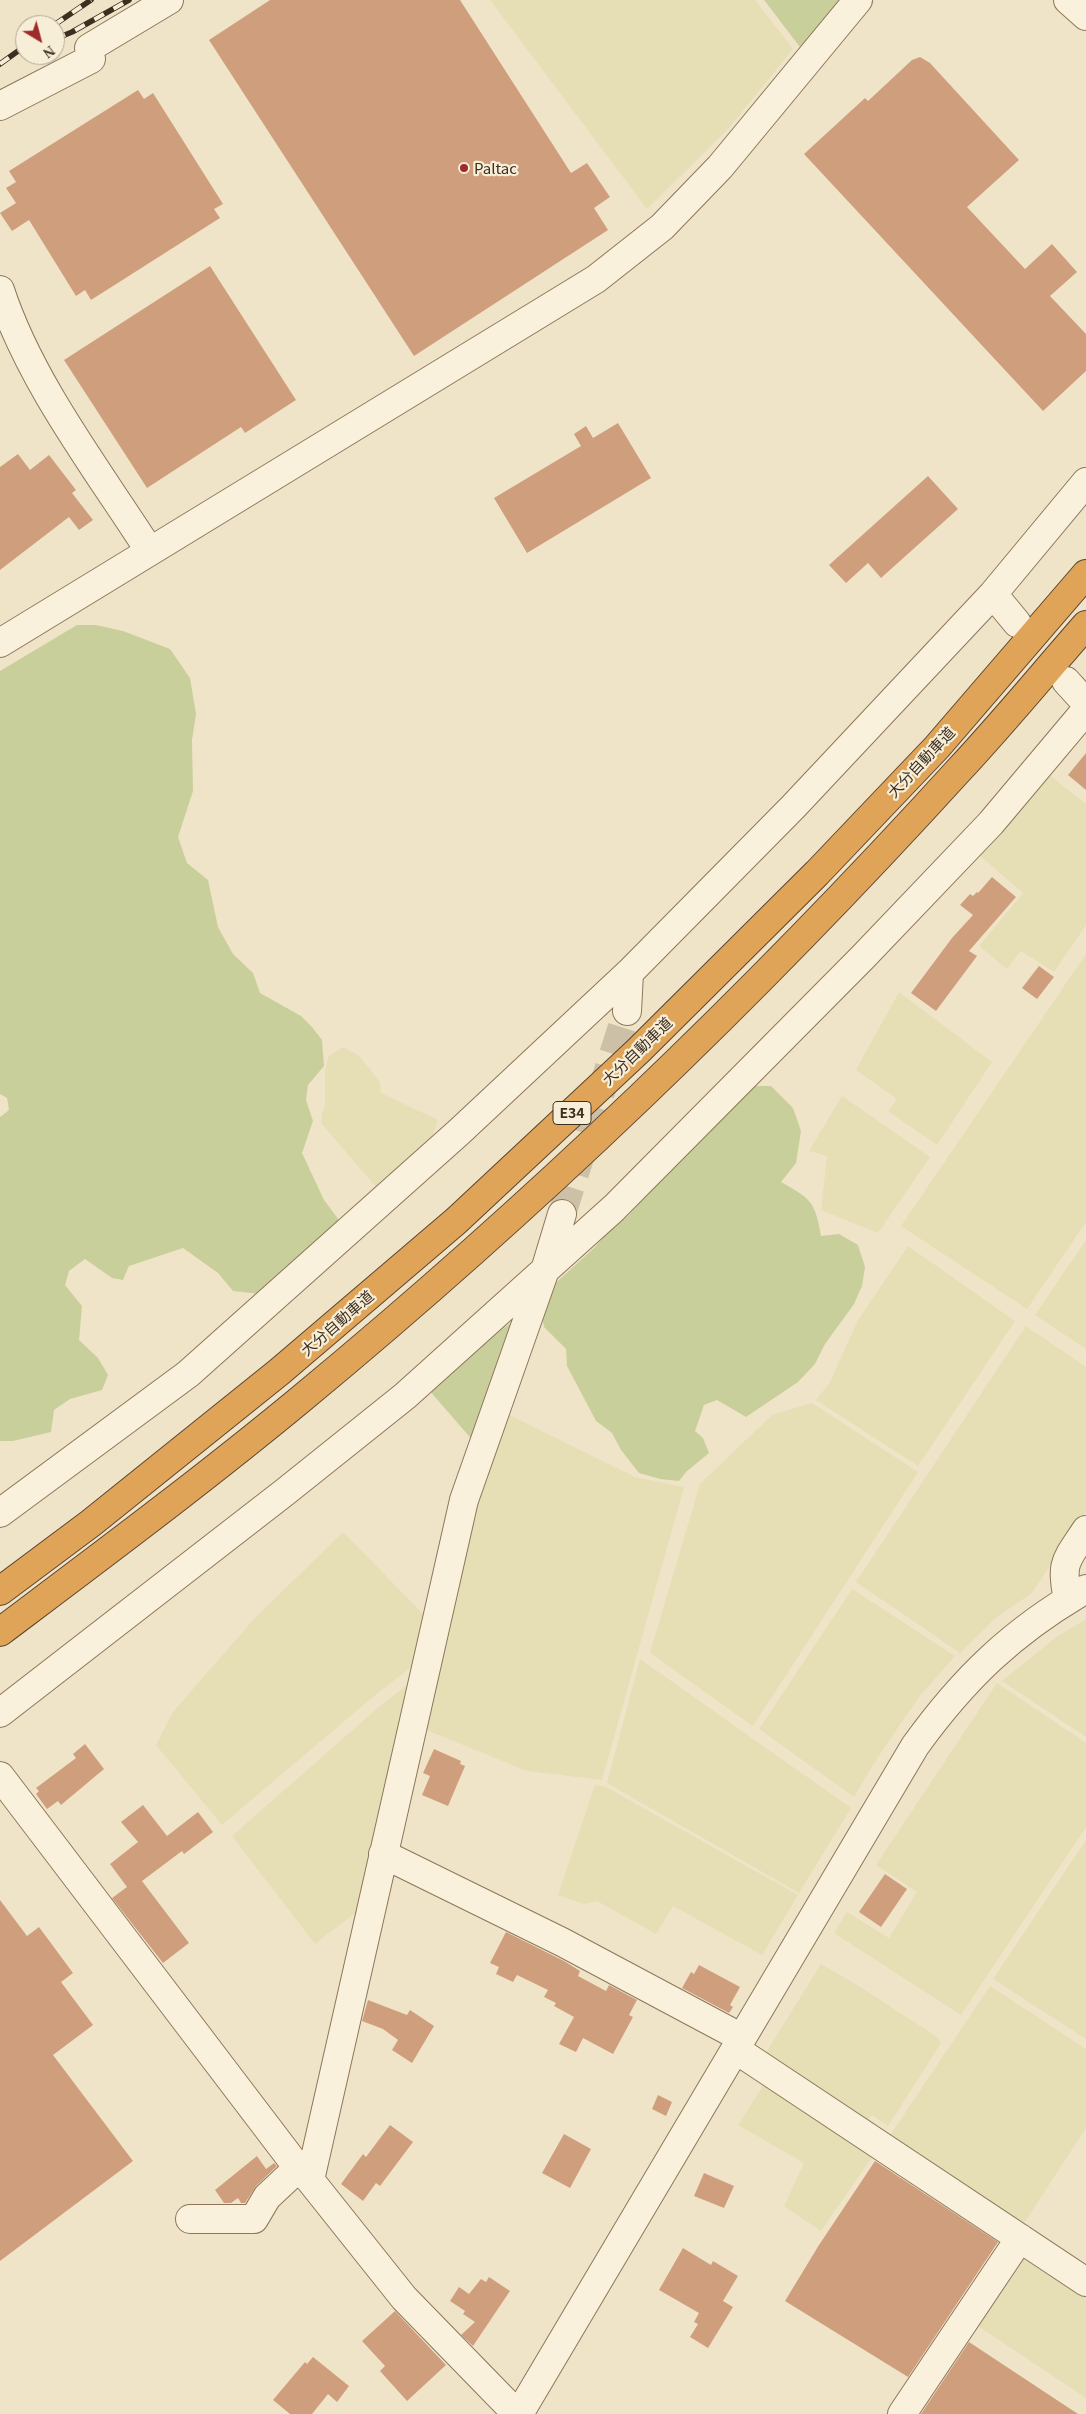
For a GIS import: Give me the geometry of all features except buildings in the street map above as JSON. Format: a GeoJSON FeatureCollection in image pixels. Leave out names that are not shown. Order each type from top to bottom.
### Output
{"type":"FeatureCollection","features":[{"type":"Feature","properties":{"kind":"highway","name":"大分自動車道"},"geometry":{"type":"LineString","coordinates":[[0,1591],[91,1523],[279,1372],[456,1221],[638,1051],[817,873],[937,747],[1086,574]]}},
{"type":"Feature","properties":{"kind":"highway","name":"E34"},"geometry":{"type":"LineString","coordinates":[[0,1632],[111,1548],[300,1399],[479,1244],[661,1076],[839,898],[960,770],[1086,625]]}},
{"type":"Feature","properties":{"kind":"street"},"geometry":{"type":"LineString","coordinates":[[0,106],[91,59],[88,48],[169,0]]}},
{"type":"Feature","properties":{"kind":"street"},"geometry":{"type":"LineString","coordinates":[[0,643],[604,273],[662,227],[720,167],[858,0]]}},
{"type":"Feature","properties":{"kind":"street"},"geometry":{"type":"LineString","coordinates":[[1068,0],[1086,16]]}},
{"type":"Feature","properties":{"kind":"street"},"geometry":{"type":"LineString","coordinates":[[0,290],[6,308],[40,382],[150,550]]}},
{"type":"Feature","properties":{"kind":"street"},"geometry":{"type":"LineString","coordinates":[[0,1513],[188,1374],[459,1132],[629,973],[793,807],[993,594],[1086,482]]}},
{"type":"Feature","properties":{"kind":"street"},"geometry":{"type":"LineString","coordinates":[[993,594],[1017,622]]}},
{"type":"Feature","properties":{"kind":"street"},"geometry":{"type":"LineString","coordinates":[[1066,681],[1086,704]]}},
{"type":"Feature","properties":{"kind":"street"},"geometry":{"type":"LineString","coordinates":[[0,1712],[285,1492],[405,1396],[511,1303],[546,1267],[614,1208],[863,957],[991,823],[1086,710]]}},
{"type":"Feature","properties":{"kind":"street"},"geometry":{"type":"LineString","coordinates":[[627,1010],[629,973]]}},
{"type":"Feature","properties":{"kind":"street"},"geometry":{"type":"LineString","coordinates":[[190,2219],[254,2219],[267,2196],[304,2174],[383,1854],[464,1500],[546,1267],[562,1214]]}},
{"type":"Feature","properties":{"kind":"street"},"geometry":{"type":"LineString","coordinates":[[0,1776],[304,2174],[404,2298],[518,2414],[915,1746],[937,1715],[978,1669],[1049,1611],[1077,1594],[1063,1575],[1064,1563],[1086,1530]]}},
{"type":"Feature","properties":{"kind":"street"},"geometry":{"type":"LineString","coordinates":[[383,1854],[562,1942],[739,2044],[1086,2282]]}},
{"type":"Feature","properties":{"kind":"street"},"geometry":{"type":"LineString","coordinates":[[902,2414],[1020,2238]]}},
{"type":"Feature","properties":{"kind":"shaded area"},"geometry":{"type":"Polygon","coordinates":[[[490,0],[755,0],[793,49],[729,128],[647,209],[490,0]]]}},
{"type":"Feature","properties":{"kind":"shaded area"},"geometry":{"type":"Polygon","coordinates":[[[1048,774],[1086,804],[1086,925],[1054,972],[1021,951],[1007,969],[979,946],[1023,893],[978,854],[1048,774]]]}},
{"type":"Feature","properties":{"kind":"shaded area"},"geometry":{"type":"Polygon","coordinates":[[[1086,954],[1086,1222],[1027,1309],[901,1226],[1086,954]]]}},
{"type":"Feature","properties":{"kind":"shaded area"},"geometry":{"type":"Polygon","coordinates":[[[899,992],[992,1062],[937,1145],[888,1111],[897,1099],[856,1070],[899,992]]]}},
{"type":"Feature","properties":{"kind":"shaded area"},"geometry":{"type":"Polygon","coordinates":[[[343,1047],[358,1055],[370,1069],[380,1083],[381,1093],[438,1120],[431,1140],[377,1188],[321,1123],[325,1106],[325,1070],[329,1056],[343,1047]]]}},
{"type":"Feature","properties":{"kind":"shaded area"},"geometry":{"type":"Polygon","coordinates":[[[842,1096],[930,1157],[878,1233],[821,1210],[827,1156],[809,1151],[842,1096]]]}},
{"type":"Feature","properties":{"kind":"shaded area"},"geometry":{"type":"Polygon","coordinates":[[[1086,1240],[1086,1349],[1035,1315],[1086,1240]]]}},
{"type":"Feature","properties":{"kind":"shaded area"},"geometry":{"type":"Polygon","coordinates":[[[908,1246],[1015,1321],[918,1466],[816,1400],[830,1382],[858,1320],[908,1246]]]}},
{"type":"Feature","properties":{"kind":"shaded area"},"geometry":{"type":"Polygon","coordinates":[[[1026,1326],[1086,1367],[1086,1511],[1032,1593],[997,1617],[960,1653],[856,1582],[1026,1326]]]}},
{"type":"Feature","properties":{"kind":"shaded area"},"geometry":{"type":"Polygon","coordinates":[[[812,1403],[918,1472],[753,1726],[650,1653],[700,1484],[772,1415],[812,1403]]]}},
{"type":"Feature","properties":{"kind":"shaded area"},"geometry":{"type":"Polygon","coordinates":[[[503,1412],[635,1477],[684,1487],[602,1780],[527,1771],[419,1727],[471,1510],[503,1412]]]}},
{"type":"Feature","properties":{"kind":"shaded area"},"geometry":{"type":"Polygon","coordinates":[[[343,1532],[430,1621],[420,1660],[374,1696],[222,1825],[156,1745],[173,1712],[253,1620],[343,1532]]]}},
{"type":"Feature","properties":{"kind":"shaded area"},"geometry":{"type":"Polygon","coordinates":[[[852,1589],[955,1656],[919,1697],[874,1763],[854,1797],[759,1729],[852,1589]]]}},
{"type":"Feature","properties":{"kind":"shaded area"},"geometry":{"type":"Polygon","coordinates":[[[1086,1619],[1086,1737],[1002,1681],[1055,1638],[1086,1619]]]}},
{"type":"Feature","properties":{"kind":"shaded area"},"geometry":{"type":"Polygon","coordinates":[[[640,1659],[851,1808],[799,1893],[607,1783],[640,1659]]]}},
{"type":"Feature","properties":{"kind":"shaded area"},"geometry":{"type":"Polygon","coordinates":[[[415,1679],[363,1907],[315,1944],[232,1836],[380,1706],[415,1679]]]}},
{"type":"Feature","properties":{"kind":"shaded area"},"geometry":{"type":"Polygon","coordinates":[[[997,1683],[1086,1743],[1086,1827],[961,2015],[834,1933],[847,1912],[889,1938],[917,1892],[876,1865],[997,1683]]]}},
{"type":"Feature","properties":{"kind":"shaded area"},"geometry":{"type":"Polygon","coordinates":[[[595,1785],[606,1787],[798,1895],[762,1955],[673,1906],[656,1934],[597,1901],[584,1904],[558,1895],[595,1785]]]}},
{"type":"Feature","properties":{"kind":"shaded area"},"geometry":{"type":"Polygon","coordinates":[[[1086,1840],[1086,2039],[993,1979],[1086,1840]]]}},
{"type":"Feature","properties":{"kind":"shaded area"},"geometry":{"type":"Polygon","coordinates":[[[821,1964],[859,1986],[937,2037],[941,2043],[888,2126],[872,2115],[864,2127],[762,2059],[821,1964]]]}},
{"type":"Feature","properties":{"kind":"shaded area"},"geometry":{"type":"Polygon","coordinates":[[[990,1986],[1086,2049],[1086,2128],[1019,2231],[885,2143],[990,1986]]]}},
{"type":"Feature","properties":{"kind":"shaded area"},"geometry":{"type":"Polygon","coordinates":[[[768,2078],[877,2150],[821,2231],[784,2206],[804,2163],[738,2125],[768,2078]]]}},
{"type":"Feature","properties":{"kind":"shaded area"},"geometry":{"type":"Polygon","coordinates":[[[1023,2247],[1086,2289],[1086,2398],[972,2322],[1023,2247]]]}},
{"type":"Feature","properties":{"kind":"green space"},"geometry":{"type":"Polygon","coordinates":[[[764,0],[839,0],[800,47],[764,0]]]}},
{"type":"Feature","properties":{"kind":"green space"},"geometry":{"type":"Polygon","coordinates":[[[77,625],[96,625],[123,631],[170,649],[190,678],[196,714],[192,740],[193,791],[178,837],[187,863],[208,880],[218,927],[233,954],[253,973],[260,993],[301,1016],[322,1040],[324,1066],[308,1085],[306,1100],[313,1121],[302,1153],[324,1200],[339,1220],[330,1234],[260,1294],[233,1291],[218,1273],[183,1248],[129,1266],[123,1280],[112,1278],[85,1259],[69,1271],[65,1285],[82,1306],[79,1340],[98,1358],[108,1375],[102,1390],[70,1399],[54,1410],[51,1432],[13,1441],[0,1441],[0,1117],[9,1110],[7,1098],[0,1094],[0,671],[77,625]]]}},
{"type":"Feature","properties":{"kind":"green space"},"geometry":{"type":"Polygon","coordinates":[[[751,1086],[771,1086],[793,1108],[801,1131],[796,1163],[781,1182],[810,1202],[814,1208],[821,1236],[839,1234],[858,1245],[865,1267],[862,1286],[854,1304],[825,1344],[815,1364],[798,1382],[746,1417],[717,1400],[704,1405],[695,1431],[703,1438],[709,1453],[686,1472],[679,1481],[660,1479],[639,1473],[621,1450],[612,1433],[596,1421],[567,1366],[566,1349],[544,1327],[540,1307],[550,1288],[594,1248],[609,1231],[628,1216],[670,1170],[731,1110],[751,1086]]]}},
{"type":"Feature","properties":{"kind":"green space"},"geometry":{"type":"Polygon","coordinates":[[[520,1316],[475,1443],[428,1389],[479,1346],[520,1316]]]}},
{"type":"Feature","properties":{"kind":"tunnel"},"geometry":{"type":"LineString","coordinates":[[562,1214],[627,1011]]}},
{"type":"Feature","properties":{"kind":"railway"},"geometry":{"type":"LineString","coordinates":[[65,18],[91,0]]}},
{"type":"Feature","properties":{"kind":"railway"},"geometry":{"type":"LineString","coordinates":[[65,35],[129,0]]}},
{"type":"Feature","properties":{"kind":"railway"},"geometry":{"type":"LineString","coordinates":[[0,64],[15,53]]}},
{"type":"Feature","properties":{"kind":"place","name":"Paltac"},"geometry":{"type":"Point","coordinates":[464,168]}}]}
